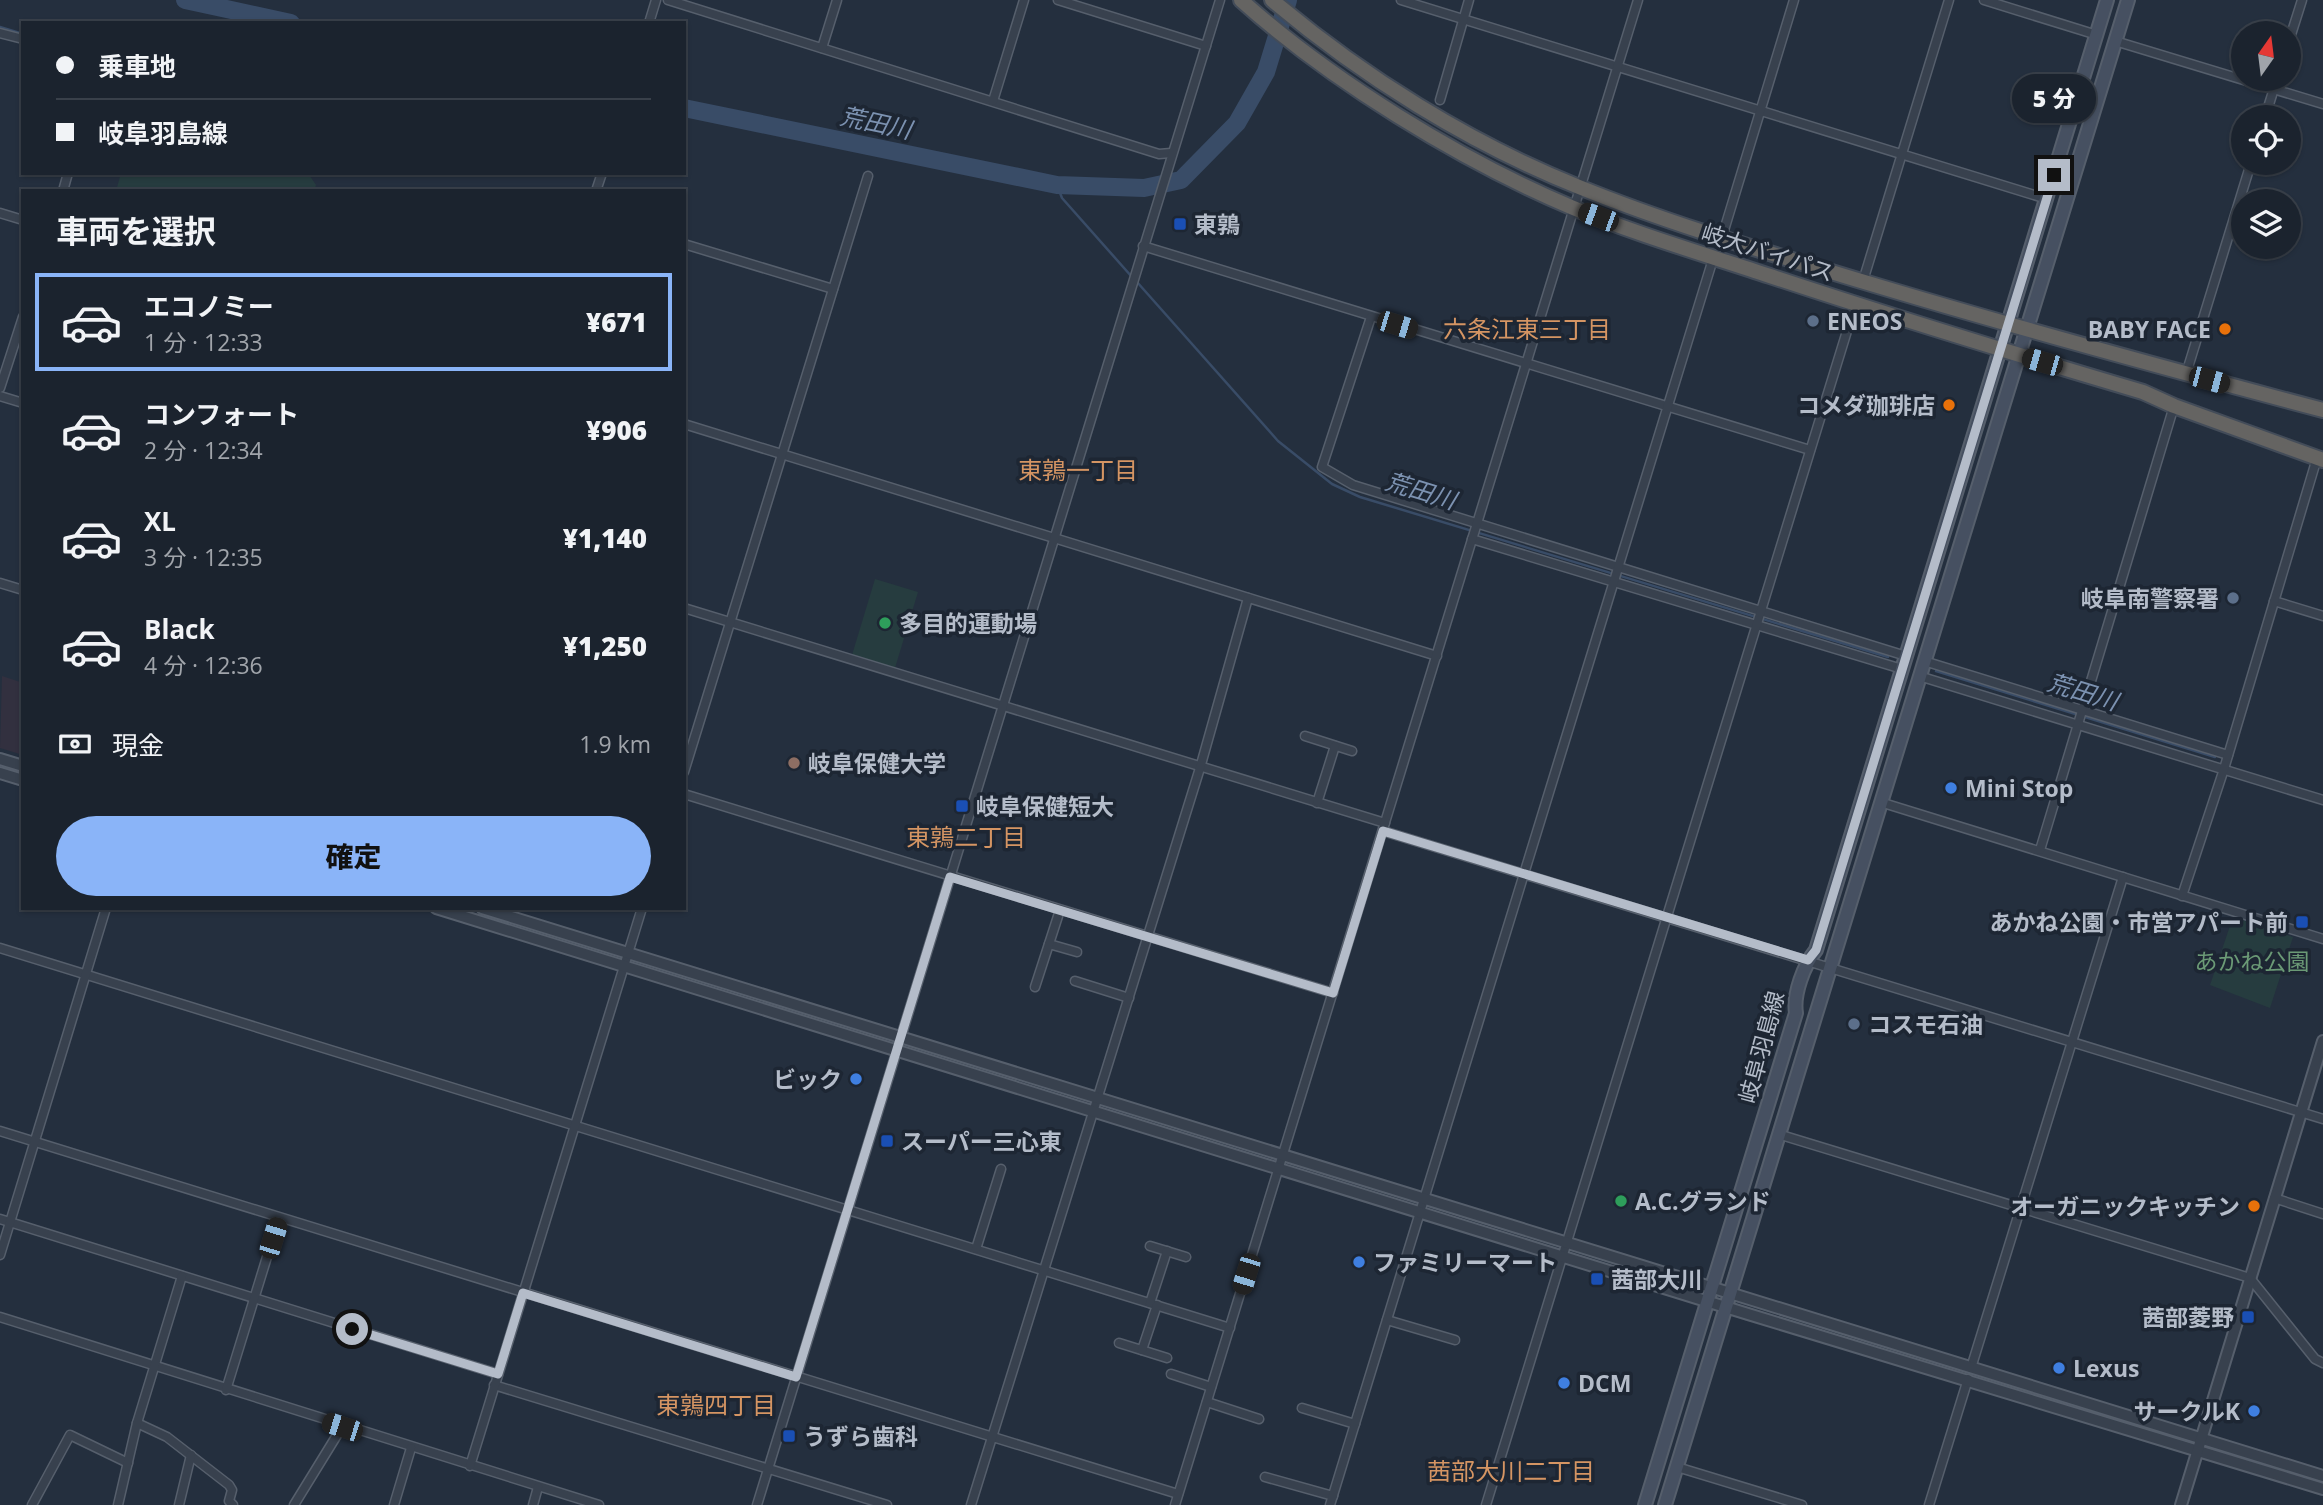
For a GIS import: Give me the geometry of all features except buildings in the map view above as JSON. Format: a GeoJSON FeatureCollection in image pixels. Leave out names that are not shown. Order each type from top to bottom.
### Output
{"type":"FeatureCollection","features":[{"type":"Feature","properties":{"kind":"highway","name":"岐大バイパス"},"geometry":{"type":"LineString","coordinates":[[1241,0],[1285,37],[1349,82],[1433,135],[1502,174],[1574,208],[1713,259],[1855,305],[2143,392],[2174,406],[2320,459]]}},
{"type":"Feature","properties":{"kind":"highway","name":"岐大バイパス"},"geometry":{"type":"LineString","coordinates":[[1272,0],[1319,38],[1392,88],[1514,157],[1580,188],[1722,237],[2007,326],[2323,410]]}},
{"type":"Feature","properties":{"kind":"main road","name":"岐阜羽島線"},"geometry":{"type":"LineString","coordinates":[[1645,1505],[1796,1013],[1794,1004],[1808,960],[1816,950],[2107,0]]}},
{"type":"Feature","properties":{"kind":"main road","name":"岐阜羽島線"},"geometry":{"type":"LineString","coordinates":[[1665,1505],[2128,0]]}},
{"type":"Feature","properties":{"kind":"street"},"geometry":{"type":"LineString","coordinates":[[650,21],[656,0]]}},
{"type":"Feature","properties":{"kind":"street"},"geometry":{"type":"LineString","coordinates":[[668,0],[1159,154],[1171,153]]}},
{"type":"Feature","properties":{"kind":"street"},"geometry":{"type":"LineString","coordinates":[[822,48],[836,0]]}},
{"type":"Feature","properties":{"kind":"street"},"geometry":{"type":"LineString","coordinates":[[993,101],[1024,0]]}},
{"type":"Feature","properties":{"kind":"street"},"geometry":{"type":"LineString","coordinates":[[1058,0],[1206,46]]}},
{"type":"Feature","properties":{"kind":"street"},"geometry":{"type":"LineString","coordinates":[[757,1505],[1220,0]]}},
{"type":"Feature","properties":{"kind":"street"},"geometry":{"type":"LineString","coordinates":[[1401,0],[2047,198]]}},
{"type":"Feature","properties":{"kind":"street"},"geometry":{"type":"LineString","coordinates":[[1440,100],[1469,0]]}},
{"type":"Feature","properties":{"kind":"street"},"geometry":{"type":"LineString","coordinates":[[1175,1505],[1638,0]]}},
{"type":"Feature","properties":{"kind":"street"},"geometry":{"type":"LineString","coordinates":[[1722,237],[1794,0]]}},
{"type":"Feature","properties":{"kind":"street"},"geometry":{"type":"LineString","coordinates":[[1863,281],[1949,0]]}},
{"type":"Feature","properties":{"kind":"street"},"geometry":{"type":"LineString","coordinates":[[1984,0],[2097,35]]}},
{"type":"Feature","properties":{"kind":"street"},"geometry":{"type":"LineString","coordinates":[[2295,21],[2302,0]]}},
{"type":"Feature","properties":{"kind":"street"},"geometry":{"type":"LineString","coordinates":[[0,33],[21,39]]}},
{"type":"Feature","properties":{"kind":"street"},"geometry":{"type":"LineString","coordinates":[[2115,41],[2231,76]]}},
{"type":"Feature","properties":{"kind":"street"},"geometry":{"type":"LineString","coordinates":[[2281,91],[2323,104]]}},
{"type":"Feature","properties":{"kind":"street"},"geometry":{"type":"LineString","coordinates":[[2186,374],[2247,175]]}},
{"type":"Feature","properties":{"kind":"street"},"geometry":{"type":"LineString","coordinates":[[686,765],[868,176]]}},
{"type":"Feature","properties":{"kind":"street"},"geometry":{"type":"LineString","coordinates":[[0,214],[21,219]]}},
{"type":"Feature","properties":{"kind":"street"},"geometry":{"type":"LineString","coordinates":[[686,245],[833,289]]}},
{"type":"Feature","properties":{"kind":"street"},"geometry":{"type":"LineString","coordinates":[[1143,246],[1810,450]]}},
{"type":"Feature","properties":{"kind":"street"},"geometry":{"type":"LineString","coordinates":[[1265,1476],[1332,1501],[1713,259]]}},
{"type":"Feature","properties":{"kind":"street"},"geometry":{"type":"LineString","coordinates":[[1486,1505],[1855,305]]}},
{"type":"Feature","properties":{"kind":"street"},"geometry":{"type":"LineString","coordinates":[[1371,317],[1322,467],[1353,485],[1615,581],[1902,669]]}},
{"type":"Feature","properties":{"kind":"street"},"geometry":{"type":"LineString","coordinates":[[0,388],[21,323]]}},
{"type":"Feature","properties":{"kind":"street"},"geometry":{"type":"LineString","coordinates":[[0,396],[21,402]]}},
{"type":"Feature","properties":{"kind":"street"},"geometry":{"type":"LineString","coordinates":[[2040,850],[2174,406]]}},
{"type":"Feature","properties":{"kind":"street"},"geometry":{"type":"LineString","coordinates":[[686,425],[1437,656]]}},
{"type":"Feature","properties":{"kind":"street"},"geometry":{"type":"LineString","coordinates":[[2182,896],[2320,459]]}},
{"type":"Feature","properties":{"kind":"street"},"geometry":{"type":"LineString","coordinates":[[1474,531],[1619,569],[1906,656]]}},
{"type":"Feature","properties":{"kind":"street"},"geometry":{"type":"LineString","coordinates":[[0,583],[21,589]]}},
{"type":"Feature","properties":{"kind":"street"},"geometry":{"type":"LineString","coordinates":[[971,1505],[1200,768],[1248,598]]}},
{"type":"Feature","properties":{"kind":"street"},"geometry":{"type":"LineString","coordinates":[[2274,601],[2323,616]]}},
{"type":"Feature","properties":{"kind":"street"},"geometry":{"type":"LineString","coordinates":[[686,609],[1317,803],[1523,873],[2323,1119]]}},
{"type":"Feature","properties":{"kind":"street"},"geometry":{"type":"LineString","coordinates":[[1924,661],[2224,769],[2323,800]]}},
{"type":"Feature","properties":{"kind":"street"},"geometry":{"type":"LineString","coordinates":[[1919,676],[2228,755]]}},
{"type":"Feature","properties":{"kind":"street"},"geometry":{"type":"LineString","coordinates":[[1305,736],[1352,751]]}},
{"type":"Feature","properties":{"kind":"street"},"geometry":{"type":"LineString","coordinates":[[1317,803],[1335,746]]}},
{"type":"Feature","properties":{"kind":"street"},"geometry":{"type":"LineString","coordinates":[[0,759],[21,765]]}},
{"type":"Feature","properties":{"kind":"street"},"geometry":{"type":"LineString","coordinates":[[0,773],[21,779]]}},
{"type":"Feature","properties":{"kind":"street"},"geometry":{"type":"LineString","coordinates":[[686,795],[1333,993]]}},
{"type":"Feature","properties":{"kind":"street"},"geometry":{"type":"LineString","coordinates":[[1880,802],[2323,939]]}},
{"type":"Feature","properties":{"kind":"street"},"geometry":{"type":"LineString","coordinates":[[1930,1505],[2123,877]]}},
{"type":"Feature","properties":{"kind":"street"},"geometry":{"type":"LineString","coordinates":[[0,1255],[105,910]]}},
{"type":"Feature","properties":{"kind":"street"},"geometry":{"type":"LineString","coordinates":[[443,910],[901,1036],[1712,1287],[1970,1374]]}},
{"type":"Feature","properties":{"kind":"street"},"geometry":{"type":"LineString","coordinates":[[488,910],[898,1049],[1726,1307],[1970,1374],[2200,1444],[2323,1476]]}},
{"type":"Feature","properties":{"kind":"street"},"geometry":{"type":"LineString","coordinates":[[470,1465],[641,910]]}},
{"type":"Feature","properties":{"kind":"street"},"geometry":{"type":"LineString","coordinates":[[1035,987],[1060,911]]}},
{"type":"Feature","properties":{"kind":"street"},"geometry":{"type":"LineString","coordinates":[[1049,944],[1077,952]]}},
{"type":"Feature","properties":{"kind":"street"},"geometry":{"type":"LineString","coordinates":[[0,948],[1230,1328]]}},
{"type":"Feature","properties":{"kind":"street"},"geometry":{"type":"LineString","coordinates":[[1074,981],[1129,998]]}},
{"type":"Feature","properties":{"kind":"street"},"geometry":{"type":"LineString","coordinates":[[2181,1505],[2323,1041]]}},
{"type":"Feature","properties":{"kind":"street"},"geometry":{"type":"LineString","coordinates":[[0,1131],[1178,1494]]}},
{"type":"Feature","properties":{"kind":"street"},"geometry":{"type":"LineString","coordinates":[[1778,1134],[2250,1278],[2315,1359],[2323,1363]]}},
{"type":"Feature","properties":{"kind":"street"},"geometry":{"type":"LineString","coordinates":[[976,1249],[1001,1169]]}},
{"type":"Feature","properties":{"kind":"street"},"geometry":{"type":"LineString","coordinates":[[2274,1198],[2323,1214]]}},
{"type":"Feature","properties":{"kind":"street"},"geometry":{"type":"LineString","coordinates":[[226,1390],[279,1218]]}},
{"type":"Feature","properties":{"kind":"street"},"geometry":{"type":"LineString","coordinates":[[0,1219],[498,1374]]}},
{"type":"Feature","properties":{"kind":"street"},"geometry":{"type":"LineString","coordinates":[[1150,1246],[1186,1257]]}},
{"type":"Feature","properties":{"kind":"street"},"geometry":{"type":"LineString","coordinates":[[1142,1350],[1167,1251]]}},
{"type":"Feature","properties":{"kind":"street"},"geometry":{"type":"LineString","coordinates":[[118,1505],[136,1423],[182,1276]]}},
{"type":"Feature","properties":{"kind":"street"},"geometry":{"type":"LineString","coordinates":[[0,1317],[154,1368],[599,1505]]}},
{"type":"Feature","properties":{"kind":"street"},"geometry":{"type":"LineString","coordinates":[[1387,1320],[1455,1340]]}},
{"type":"Feature","properties":{"kind":"street"},"geometry":{"type":"LineString","coordinates":[[1119,1342],[1167,1358]]}},
{"type":"Feature","properties":{"kind":"street"},"geometry":{"type":"LineString","coordinates":[[1171,1374],[1212,1387]]}},
{"type":"Feature","properties":{"kind":"street"},"geometry":{"type":"LineString","coordinates":[[494,1385],[887,1505]]}},
{"type":"Feature","properties":{"kind":"street"},"geometry":{"type":"LineString","coordinates":[[1207,1402],[1259,1419]]}},
{"type":"Feature","properties":{"kind":"street"},"geometry":{"type":"LineString","coordinates":[[1303,1408],[1355,1424]]}},
{"type":"Feature","properties":{"kind":"street"},"geometry":{"type":"LineString","coordinates":[[136,1423],[167,1437],[229,1485],[232,1490],[229,1501],[233,1505]]}},
{"type":"Feature","properties":{"kind":"street"},"geometry":{"type":"LineString","coordinates":[[294,1505],[342,1427]]}},
{"type":"Feature","properties":{"kind":"street"},"geometry":{"type":"LineString","coordinates":[[32,1505],[70,1435],[128,1463]]}},
{"type":"Feature","properties":{"kind":"street"},"geometry":{"type":"LineString","coordinates":[[2200,1444],[2323,1489]]}},
{"type":"Feature","properties":{"kind":"street"},"geometry":{"type":"LineString","coordinates":[[394,1505],[411,1448]]}},
{"type":"Feature","properties":{"kind":"street"},"geometry":{"type":"LineString","coordinates":[[179,1505],[191,1455]]}},
{"type":"Feature","properties":{"kind":"street"},"geometry":{"type":"LineString","coordinates":[[1677,1467],[1802,1505]]}},
{"type":"Feature","properties":{"kind":"street"},"geometry":{"type":"LineString","coordinates":[[533,1505],[538,1487]]}},
{"type":"Feature","properties":{"kind":"shaded area"},"geometry":{"type":"Polygon","coordinates":[[[2,676],[21,682],[21,754],[0,748],[2,676]]]}},
{"type":"Feature","properties":{"kind":"green space"},"geometry":{"type":"Polygon","coordinates":[[[120,175],[309,175],[316,185],[315,189],[117,189],[120,175]]]}},
{"type":"Feature","properties":{"kind":"green space","name":"多目的運動場"},"geometry":{"type":"Polygon","coordinates":[[[875,579],[918,592],[895,668],[852,655],[875,579]]]}},
{"type":"Feature","properties":{"kind":"green space","name":"あかね公園"},"geometry":{"type":"Polygon","coordinates":[[[2233,917],[2293,937],[2270,1008],[2210,985],[2233,917]]]}},
{"type":"Feature","properties":{"kind":"waterway","name":"荒田川"},"geometry":{"type":"LineString","coordinates":[[185,0],[282,21]]}},
{"type":"Feature","properties":{"kind":"waterway","name":"荒田川"},"geometry":{"type":"LineString","coordinates":[[686,108],[1057,185],[1144,188],[1181,180],[1237,123],[1266,72],[1288,0]]}},
{"type":"Feature","properties":{"kind":"waterway"},"geometry":{"type":"LineString","coordinates":[[0,27],[21,33]]}},
{"type":"Feature","properties":{"kind":"waterway","name":"荒田川"},"geometry":{"type":"LineString","coordinates":[[1057,185],[1062,198],[1132,277]]}},
{"type":"Feature","properties":{"kind":"waterway","name":"荒田川"},"geometry":{"type":"LineString","coordinates":[[1137,282],[1278,441],[1332,484],[1360,497],[1888,657]]}},
{"type":"Feature","properties":{"kind":"waterway","name":"荒田川"},"geometry":{"type":"LineString","coordinates":[[1936,671],[2215,757]]}},
{"type":"Feature","properties":{"kind":"place","name":"東鶉"},"geometry":{"type":"Point","coordinates":[1180,224]}},
{"type":"Feature","properties":{"kind":"place","name":"ENEOS"},"geometry":{"type":"Point","coordinates":[1813,321]}},
{"type":"Feature","properties":{"kind":"place","name":"BABY FACE"},"geometry":{"type":"Point","coordinates":[2225,329]}},
{"type":"Feature","properties":{"kind":"place","name":"コメダ珈琲店"},"geometry":{"type":"Point","coordinates":[1949,405]}},
{"type":"Feature","properties":{"kind":"place","name":"岐阜南警察署"},"geometry":{"type":"Point","coordinates":[2233,598]}},
{"type":"Feature","properties":{"kind":"place","name":"多目的運動場"},"geometry":{"type":"Point","coordinates":[885,623]}},
{"type":"Feature","properties":{"kind":"place","name":"岐阜保健大学"},"geometry":{"type":"Point","coordinates":[794,763]}},
{"type":"Feature","properties":{"kind":"place","name":"Mini Stop"},"geometry":{"type":"Point","coordinates":[1951,788]}},
{"type":"Feature","properties":{"kind":"place","name":"岐阜保健短大"},"geometry":{"type":"Point","coordinates":[962,806]}},
{"type":"Feature","properties":{"kind":"place","name":"あかね公園・市営アパート前"},"geometry":{"type":"Point","coordinates":[2302,922]}},
{"type":"Feature","properties":{"kind":"place","name":"コスモ石油"},"geometry":{"type":"Point","coordinates":[1854,1024]}},
{"type":"Feature","properties":{"kind":"place","name":"ビック"},"geometry":{"type":"Point","coordinates":[856,1079]}},
{"type":"Feature","properties":{"kind":"place","name":"スーパー三心東"},"geometry":{"type":"Point","coordinates":[887,1141]}},
{"type":"Feature","properties":{"kind":"place","name":"A.C.グランド"},"geometry":{"type":"Point","coordinates":[1621,1201]}},
{"type":"Feature","properties":{"kind":"place","name":"オーガニックキッチン"},"geometry":{"type":"Point","coordinates":[2254,1206]}},
{"type":"Feature","properties":{"kind":"place","name":"ファミリーマート"},"geometry":{"type":"Point","coordinates":[1359,1262]}},
{"type":"Feature","properties":{"kind":"place","name":"茜部大川"},"geometry":{"type":"Point","coordinates":[1597,1279]}},
{"type":"Feature","properties":{"kind":"place","name":"茜部菱野"},"geometry":{"type":"Point","coordinates":[2248,1317]}},
{"type":"Feature","properties":{"kind":"place","name":"Lexus"},"geometry":{"type":"Point","coordinates":[2059,1368]}},
{"type":"Feature","properties":{"kind":"place","name":"DCM"},"geometry":{"type":"Point","coordinates":[1564,1383]}},
{"type":"Feature","properties":{"kind":"place","name":"サークルK"},"geometry":{"type":"Point","coordinates":[2254,1411]}},
{"type":"Feature","properties":{"kind":"place","name":"うずら歯科"},"geometry":{"type":"Point","coordinates":[789,1436]}},
{"type":"Feature","properties":{"kind":"district","name":"六条江東三丁目"},"geometry":{"type":"Point","coordinates":[1527,328]}},
{"type":"Feature","properties":{"kind":"district","name":"東鶉一丁目"},"geometry":{"type":"Point","coordinates":[1078,469]}},
{"type":"Feature","properties":{"kind":"district","name":"東鶉二丁目"},"geometry":{"type":"Point","coordinates":[966,836]}},
{"type":"Feature","properties":{"kind":"district","name":"東鶉四丁目"},"geometry":{"type":"Point","coordinates":[716,1404]}},
{"type":"Feature","properties":{"kind":"district","name":"茜部大川二丁目"},"geometry":{"type":"Point","coordinates":[1511,1470]}},
{"type":"Feature","properties":{"kind":"route"},"geometry":{"type":"LineString","coordinates":[[352,1329],[498,1374],[523,1293],[796,1377],[950,877],[1333,993],[1383,831],[1808,960],[1816,950],[2054,175]]}}]}
